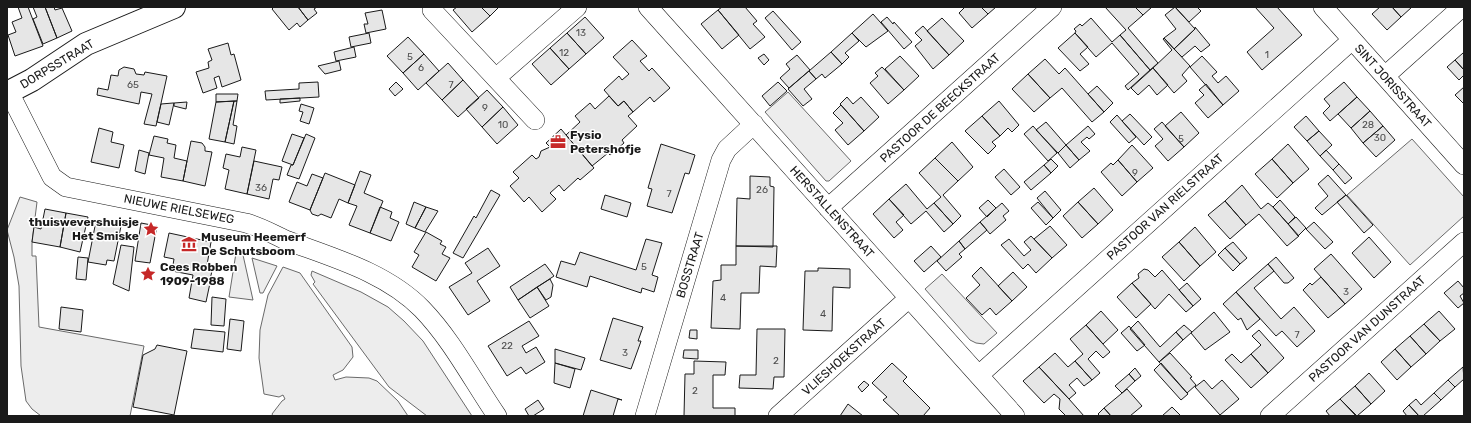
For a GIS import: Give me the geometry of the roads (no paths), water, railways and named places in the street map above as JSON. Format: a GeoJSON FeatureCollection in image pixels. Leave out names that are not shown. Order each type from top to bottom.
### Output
{"type":"FeatureCollection","features":[{"type":"Feature","properties":{"kind":"street","name":"DORPSSTRAAT"},"geometry":{"type":"LineString","coordinates":[[8,92],[32,80],[86,44],[174,7]]}},
{"type":"Feature","properties":{"kind":"street"},"geometry":{"type":"LineString","coordinates":[[496,78],[577,7]]}},
{"type":"Feature","properties":{"kind":"street","name":"HERSTALLENSTRAAT"},"geometry":{"type":"LineString","coordinates":[[648,7],[1016,416]]}},
{"type":"Feature","properties":{"kind":"street","name":"PASTOOR DE BEECKSTRAAT"},"geometry":{"type":"LineString","coordinates":[[828,208],[1052,7]]}},
{"type":"Feature","properties":{"kind":"street","name":"SINT JORISSTRAAT"},"geometry":{"type":"LineString","coordinates":[[1323,7],[1464,165]]}},
{"type":"Feature","properties":{"kind":"street"},"geometry":{"type":"LineString","coordinates":[[1384,76],[1462,7]]}},
{"type":"Feature","properties":{"kind":"street"},"geometry":{"type":"LineString","coordinates":[[432,10],[535,120]]}},
{"type":"Feature","properties":{"kind":"street","name":"PASTOOR VAN RIELSTRAAT"},"geometry":{"type":"LineString","coordinates":[[979,375],[1352,40]]}},
{"type":"Feature","properties":{"kind":"street","name":"NIEUWE RIELSEWEG"},"geometry":{"type":"LineString","coordinates":[[8,92],[52,177],[66,187],[246,223],[354,266],[382,279],[422,309],[440,330],[497,416]]}},
{"type":"Feature","properties":{"kind":"street","name":"BOSSTRAAT"},"geometry":{"type":"LineString","coordinates":[[645,416],[721,160],[727,149],[754,124]]}},
{"type":"Feature","properties":{"kind":"street","name":"PASTOOR VAN DUNSTRAAT"},"geometry":{"type":"LineString","coordinates":[[1270,416],[1464,242]]}},
{"type":"Feature","properties":{"kind":"street","name":"VLIESHOEKSTRAAT"},"geometry":{"type":"LineString","coordinates":[[778,416],[909,298]]}},
{"type":"Feature","properties":{"kind":"place","name":"Fysio Petershofje"},"geometry":{"type":"Point","coordinates":[558,142]}},
{"type":"Feature","properties":{"kind":"place","name":"thuiswevershuisje Het Smiske"},"geometry":{"type":"Point","coordinates":[151,229]}},
{"type":"Feature","properties":{"kind":"place","name":"Museum Heemerf De Schutsboom"},"geometry":{"type":"Point","coordinates":[189,244]}},
{"type":"Feature","properties":{"kind":"place","name":"Cees Robben 1909-1988"},"geometry":{"type":"Point","coordinates":[148,274]}}]}
